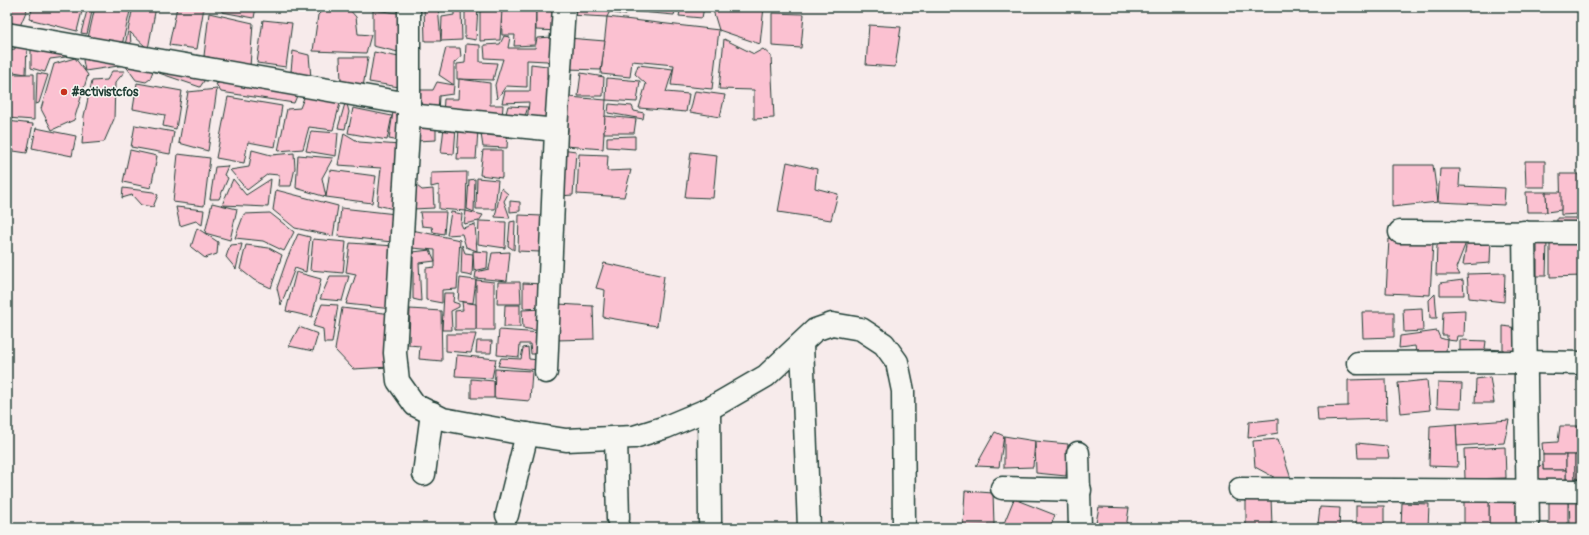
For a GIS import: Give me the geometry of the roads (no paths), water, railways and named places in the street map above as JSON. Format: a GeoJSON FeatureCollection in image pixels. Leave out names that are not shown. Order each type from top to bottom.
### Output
{"type":"FeatureCollection","features":[{"type":"Feature","properties":{"kind":"street"},"geometry":{"type":"LineString","coordinates":[[409,7],[409,110],[395,354],[398,381],[415,405],[443,419],[566,440],[634,437],[666,427],[709,409],[766,376],[802,344],[815,330],[832,324],[861,329],[884,344],[897,362],[903,391],[904,528]]}},
{"type":"Feature","properties":{"kind":"street"},"geometry":{"type":"LineString","coordinates":[[546,372],[556,130],[564,7]]}},
{"type":"Feature","properties":{"kind":"street"},"geometry":{"type":"LineString","coordinates":[[7,34],[409,110],[556,130]]}},
{"type":"Feature","properties":{"kind":"street"},"geometry":{"type":"LineString","coordinates":[[1400,232],[1582,233]]}},
{"type":"Feature","properties":{"kind":"street"},"geometry":{"type":"LineString","coordinates":[[1524,232],[1528,528]]}},
{"type":"Feature","properties":{"kind":"street"},"geometry":{"type":"LineString","coordinates":[[802,344],[809,528]]}},
{"type":"Feature","properties":{"kind":"street"},"geometry":{"type":"LineString","coordinates":[[1358,363],[1582,362]]}},
{"type":"Feature","properties":{"kind":"street"},"geometry":{"type":"LineString","coordinates":[[709,409],[710,521]]}},
{"type":"Feature","properties":{"kind":"street"},"geometry":{"type":"LineString","coordinates":[[424,474],[432,413]]}},
{"type":"Feature","properties":{"kind":"street"},"geometry":{"type":"LineString","coordinates":[[507,515],[527,434]]}},
{"type":"Feature","properties":{"kind":"street"},"geometry":{"type":"LineString","coordinates":[[616,438],[618,519]]}},
{"type":"Feature","properties":{"kind":"street"},"geometry":{"type":"LineString","coordinates":[[1078,452],[1080,528]]}},
{"type":"Feature","properties":{"kind":"street"},"geometry":{"type":"LineString","coordinates":[[1002,488],[1080,490]]}},
{"type":"Feature","properties":{"kind":"street"},"geometry":{"type":"LineString","coordinates":[[1240,489],[1582,491]]}},
{"type":"Feature","properties":{"kind":"place","name":"#activistcfos"},"geometry":{"type":"Point","coordinates":[64,92]}}]}
